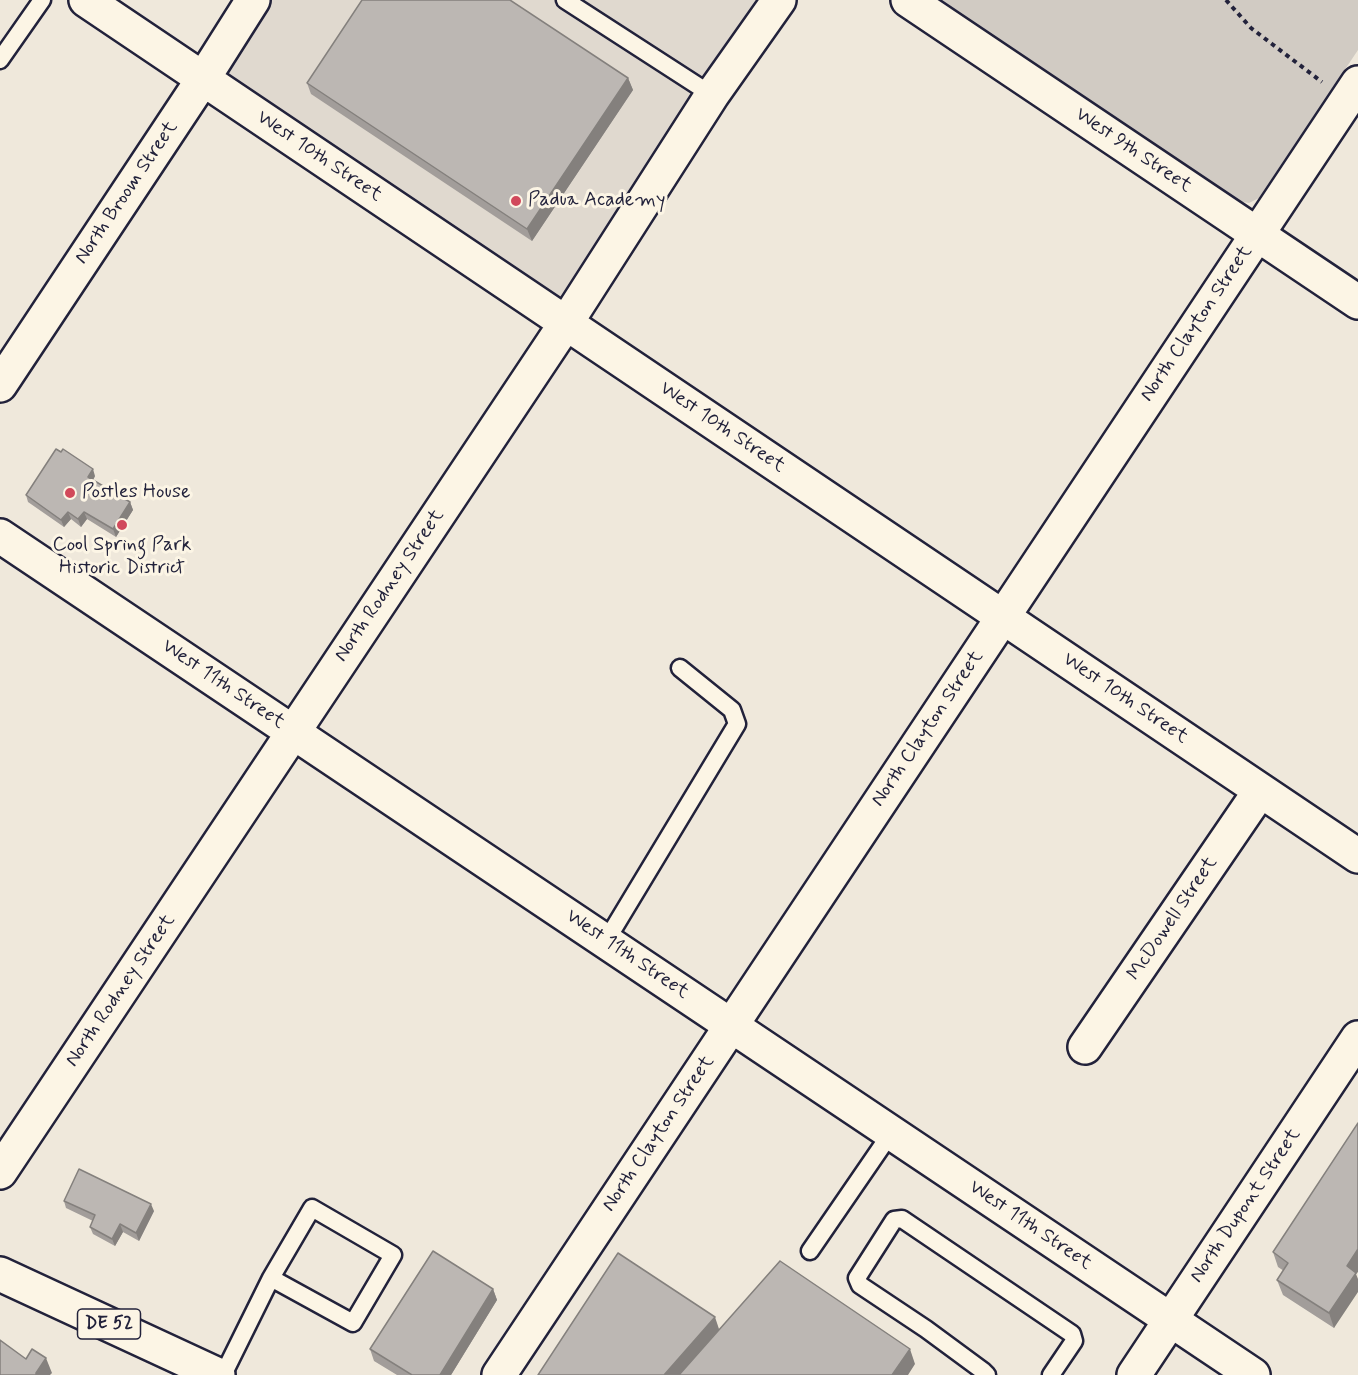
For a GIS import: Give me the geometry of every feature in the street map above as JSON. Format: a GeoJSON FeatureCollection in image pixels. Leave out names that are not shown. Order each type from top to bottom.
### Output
{"type":"FeatureCollection","features":[{"type":"Feature","properties":{"kind":"street","name":"West 10th Street"},"geometry":{"type":"LineString","coordinates":[[86,0],[1358,856]]}},
{"type":"Feature","properties":{"kind":"street","name":"North Broom Street"},"geometry":{"type":"LineString","coordinates":[[0,385],[253,0]]}},
{"type":"Feature","properties":{"kind":"street","name":"North Rodney Street"},"geometry":{"type":"LineString","coordinates":[[3,1161],[566,323],[712,95],[779,0]]}},
{"type":"Feature","properties":{"kind":"street","name":"West 9th Street"},"geometry":{"type":"LineString","coordinates":[[908,0],[1358,302]]}},
{"type":"Feature","properties":{"kind":"street","name":"North Clayton Street"},"geometry":{"type":"LineString","coordinates":[[499,1375],[1353,91]]}},
{"type":"Feature","properties":{"kind":"street","name":"West 11th Street"},"geometry":{"type":"LineString","coordinates":[[0,536],[1253,1375]]}},
{"type":"Feature","properties":{"kind":"street","name":"McDowell Street"},"geometry":{"type":"LineString","coordinates":[[1085,1047],[1260,790]]}},
{"type":"Feature","properties":{"kind":"street","name":"North Dupont Street"},"geometry":{"type":"LineString","coordinates":[[1134,1375],[1358,1038]]}},
{"type":"Feature","properties":{"kind":"street","name":"DE 52"},"geometry":{"type":"LineString","coordinates":[[0,1274],[218,1375]]}},
{"type":"Feature","properties":{"kind":"lane"},"geometry":{"type":"LineString","coordinates":[[0,60],[42,0]]}},
{"type":"Feature","properties":{"kind":"lane"},"geometry":{"type":"LineString","coordinates":[[566,0],[712,95]]}},
{"type":"Feature","properties":{"kind":"lane"},"geometry":{"type":"LineString","coordinates":[[606,941],[737,724],[732,710],[680,668]]}},
{"type":"Feature","properties":{"kind":"lane"},"geometry":{"type":"LineString","coordinates":[[810,1251],[891,1133]]}},
{"type":"Feature","properties":{"kind":"lane"},"geometry":{"type":"LineString","coordinates":[[223,1375],[271,1278],[312,1208],[393,1255],[353,1323],[271,1278]]}},
{"type":"Feature","properties":{"kind":"lane"},"geometry":{"type":"LineString","coordinates":[[987,1375],[926,1329],[860,1285],[857,1278],[894,1220],[902,1218],[1072,1334],[1074,1341],[1051,1375]]}},
{"type":"Feature","properties":{"kind":"path"},"geometry":{"type":"LineString","coordinates":[[1226,0],[1251,28],[1306,71],[1353,91]]}},
{"type":"Feature","properties":{"kind":"shaded area","name":"Padua Academy"},"geometry":{"type":"Polygon","coordinates":[[[253,0],[781,0],[566,323],[203,79],[253,0]]]}},
{"type":"Feature","properties":{"kind":"shaded area"},"geometry":{"type":"Polygon","coordinates":[[[938,0],[1358,0],[1358,50],[1259,198],[1249,203],[1237,201],[1219,191],[938,0]]]}},
{"type":"Feature","properties":{"kind":"building","name":"Padua Academy"},"geometry":{"type":"Polygon","coordinates":[[[362,0],[510,0],[628,78],[527,229],[307,83],[362,0]]]}},
{"type":"Feature","properties":{"kind":"building","name":"Postles House"},"geometry":{"type":"Polygon","coordinates":[[[56,449],[61,452],[63,449],[93,469],[88,477],[130,502],[113,529],[84,512],[78,519],[68,512],[61,520],[26,495],[56,449]]]}},
{"type":"Feature","properties":{"kind":"building"},"geometry":{"type":"Polygon","coordinates":[[[1358,1123],[1358,1249],[1347,1266],[1356,1273],[1329,1313],[1277,1280],[1288,1263],[1273,1252],[1358,1123]]]}},
{"type":"Feature","properties":{"kind":"building"},"geometry":{"type":"Polygon","coordinates":[[[79,1169],[151,1204],[136,1233],[120,1224],[112,1239],[90,1227],[95,1215],[64,1201],[79,1169]]]}},
{"type":"Feature","properties":{"kind":"building"},"geometry":{"type":"Polygon","coordinates":[[[433,1251],[493,1289],[440,1375],[412,1375],[370,1349],[433,1251]]]}},
{"type":"Feature","properties":{"kind":"building"},"geometry":{"type":"Polygon","coordinates":[[[618,1253],[715,1317],[664,1375],[538,1375],[618,1253]]]}},
{"type":"Feature","properties":{"kind":"building"},"geometry":{"type":"Polygon","coordinates":[[[780,1261],[910,1349],[892,1375],[679,1375],[780,1261]]]}},
{"type":"Feature","properties":{"kind":"building"},"geometry":{"type":"Polygon","coordinates":[[[0,1340],[26,1359],[32,1349],[46,1358],[36,1375],[0,1375],[0,1340]]]}},
{"type":"Feature","properties":{"kind":"place","name":"Padua Academy"},"geometry":{"type":"Point","coordinates":[516,201]}},
{"type":"Feature","properties":{"kind":"place","name":"Postles House"},"geometry":{"type":"Point","coordinates":[70,493]}},
{"type":"Feature","properties":{"kind":"place","name":"Cool Spring Park Historic District"},"geometry":{"type":"Point","coordinates":[122,525]}}]}
